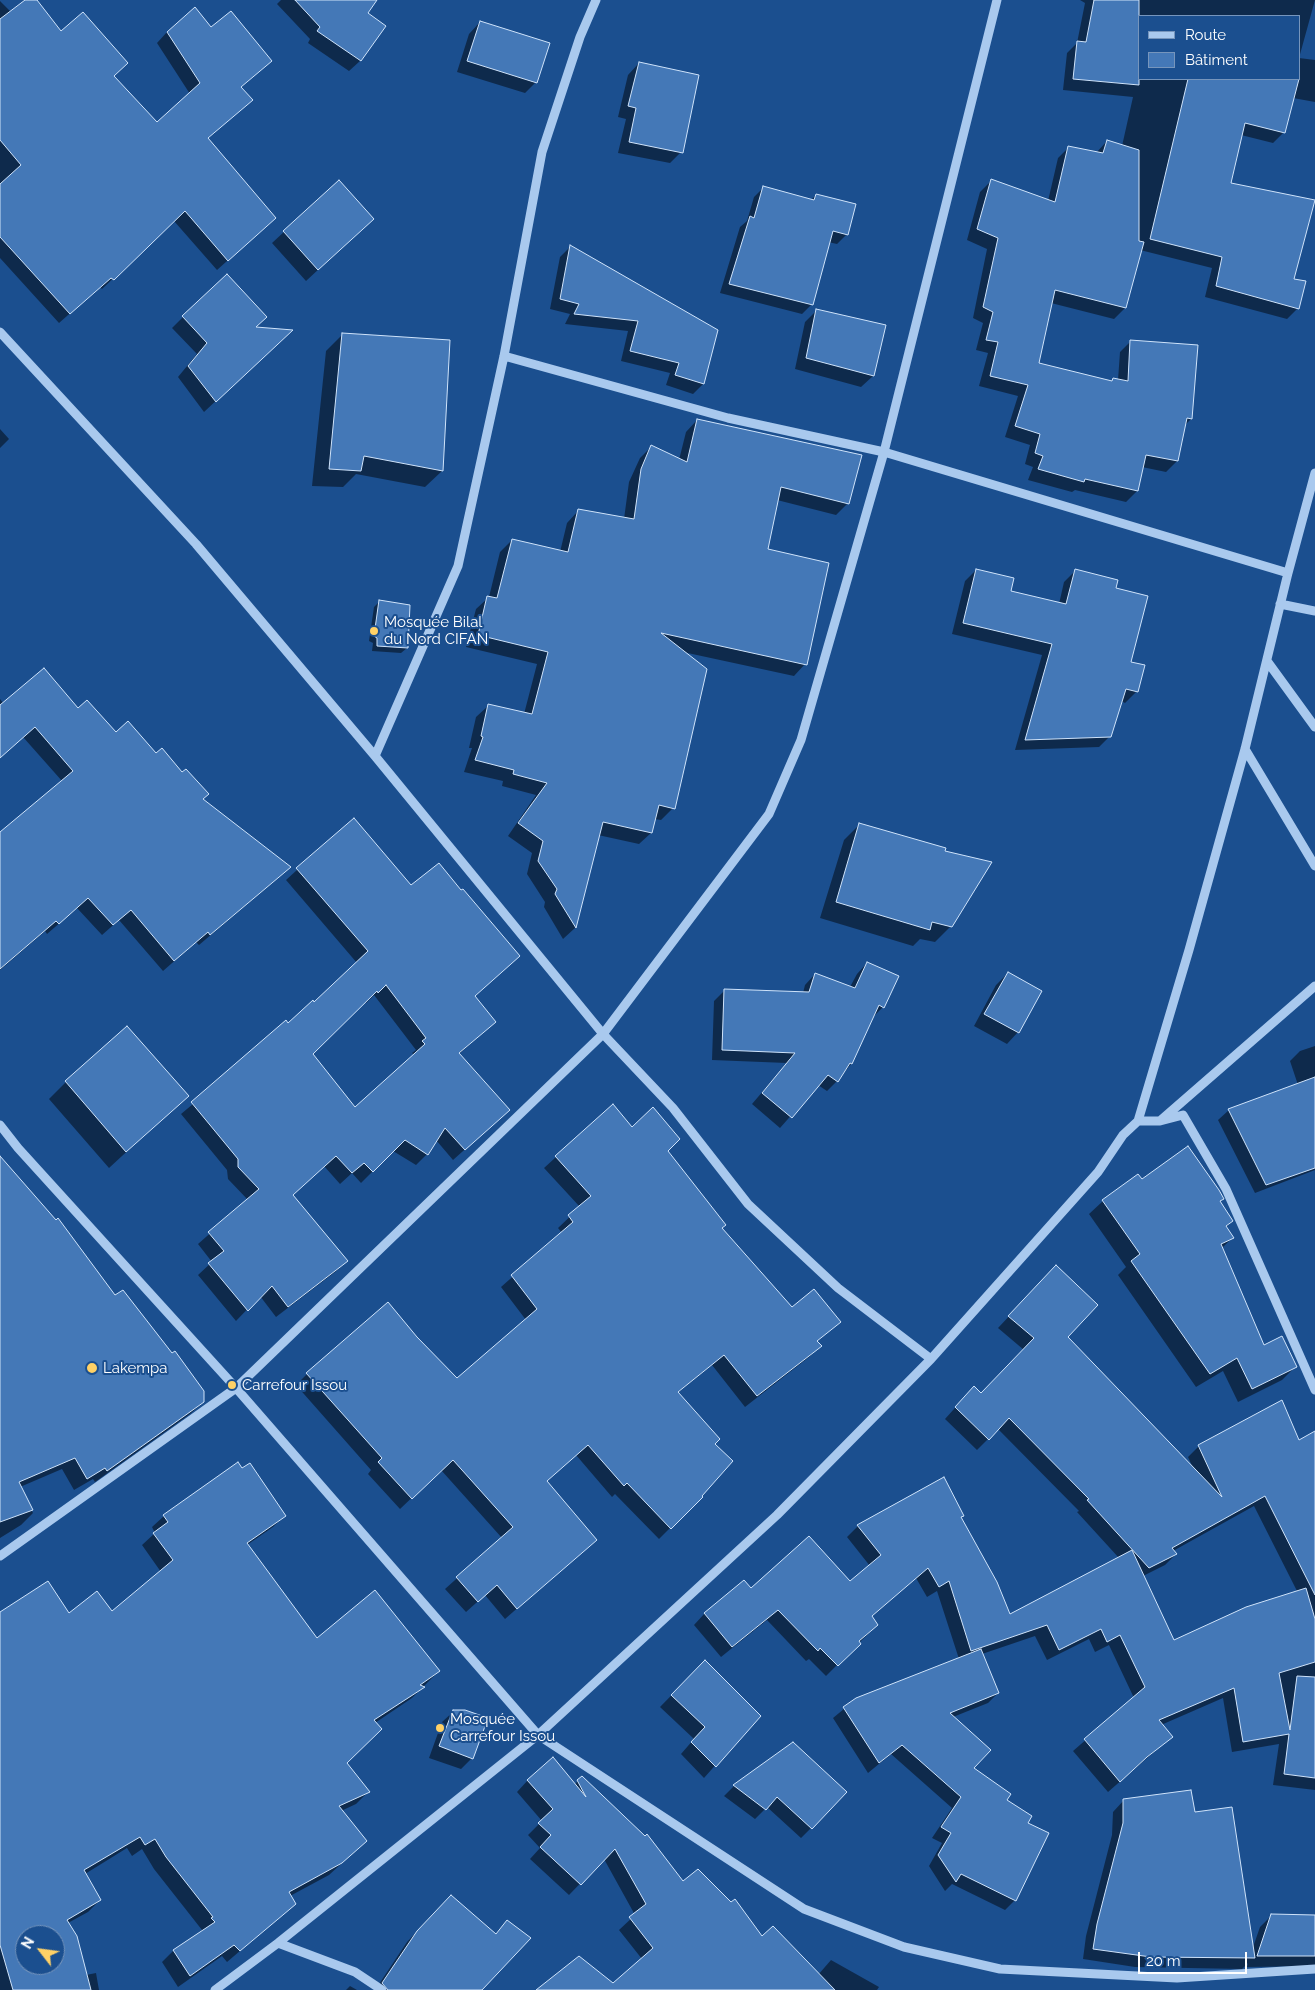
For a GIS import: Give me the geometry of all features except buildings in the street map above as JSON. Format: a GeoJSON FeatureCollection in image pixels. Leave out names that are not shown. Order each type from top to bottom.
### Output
{"type":"FeatureCollection","features":[{"type":"Feature","properties":{"kind":"street"},"geometry":{"type":"LineString","coordinates":[[375,756],[458,566],[504,356],[542,152],[580,37],[596,0]]}},
{"type":"Feature","properties":{"kind":"street"},"geometry":{"type":"LineString","coordinates":[[0,1556],[236,1388],[603,1034],[769,814],[801,740],[884,452],[996,0]]}},
{"type":"Feature","properties":{"kind":"street"},"geometry":{"type":"LineString","coordinates":[[0,332],[196,544],[375,756],[603,1034],[673,1108],[748,1204],[838,1288],[932,1359]]}},
{"type":"Feature","properties":{"kind":"street"},"geometry":{"type":"LineString","coordinates":[[504,356],[728,418],[884,452],[1288,573]]}},
{"type":"Feature","properties":{"kind":"street"},"geometry":{"type":"LineString","coordinates":[[215,1990],[278,1943],[538,1735],[777,1515],[932,1359],[1098,1172],[1123,1135],[1138,1121],[1189,950],[1245,749],[1280,604],[1315,473]]}},
{"type":"Feature","properties":{"kind":"street"},"geometry":{"type":"LineString","coordinates":[[1280,604],[1315,611]]}},
{"type":"Feature","properties":{"kind":"street"},"geometry":{"type":"LineString","coordinates":[[1267,661],[1315,727]]}},
{"type":"Feature","properties":{"kind":"street"},"geometry":{"type":"LineString","coordinates":[[1245,749],[1315,866]]}},
{"type":"Feature","properties":{"kind":"street"},"geometry":{"type":"LineString","coordinates":[[1160,1121],[1315,986]]}},
{"type":"Feature","properties":{"kind":"street"},"geometry":{"type":"LineString","coordinates":[[1138,1121],[1160,1121],[1183,1115],[1226,1189],[1315,1390]]}},
{"type":"Feature","properties":{"kind":"street"},"geometry":{"type":"LineString","coordinates":[[0,1125],[18,1148],[236,1388],[538,1735],[804,1909],[904,1947],[1000,1969],[1177,1978],[1315,1969]]}},
{"type":"Feature","properties":{"kind":"street"},"geometry":{"type":"LineString","coordinates":[[278,1943],[355,1972],[382,1990]]}},
{"type":"Feature","properties":{"kind":"place","name":"Mosquée Bilal du Nord CIFAN"},"geometry":{"type":"Point","coordinates":[374,631]}},
{"type":"Feature","properties":{"kind":"place","name":"Lakempa"},"geometry":{"type":"Point","coordinates":[92,1368]}},
{"type":"Feature","properties":{"kind":"place","name":"Carrefour Issou"},"geometry":{"type":"Point","coordinates":[232,1385]}},
{"type":"Feature","properties":{"kind":"place","name":"Mosquée Carrefour Issou"},"geometry":{"type":"Point","coordinates":[440,1728]}}]}
